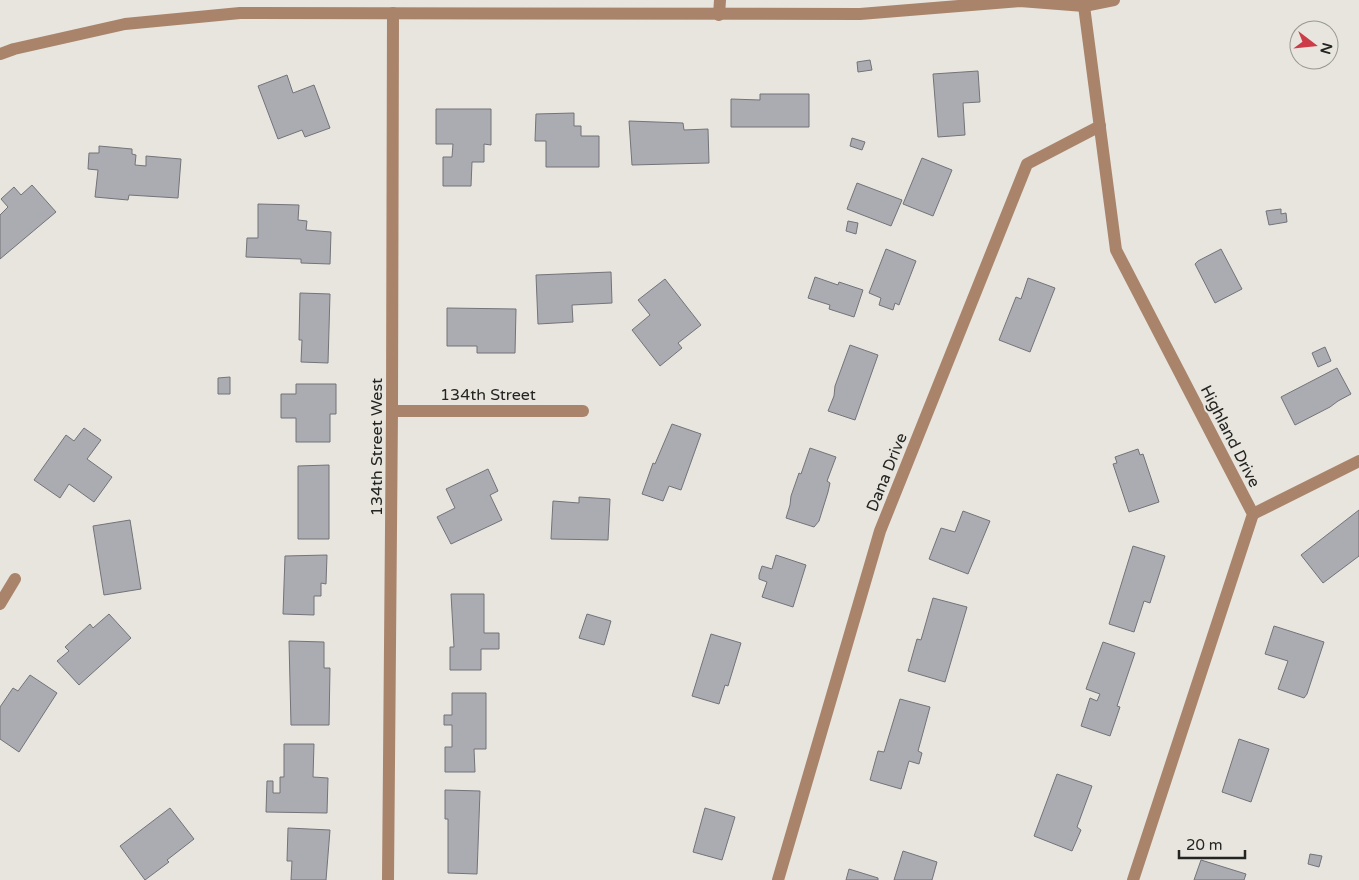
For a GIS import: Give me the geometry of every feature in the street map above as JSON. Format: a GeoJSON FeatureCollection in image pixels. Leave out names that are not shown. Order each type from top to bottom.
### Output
{"type":"FeatureCollection","features":[{"type":"Feature","properties":{"kind":"street"},"geometry":{"type":"LineString","coordinates":[[719,15],[720,0]]}},
{"type":"Feature","properties":{"kind":"street"},"geometry":{"type":"LineString","coordinates":[[0,54],[14,49],[125,24],[240,13],[860,14],[1020,1],[1084,6],[1114,0]]}},
{"type":"Feature","properties":{"kind":"street","name":"Highland Drive"},"geometry":{"type":"LineString","coordinates":[[1084,6],[1116,250],[1253,514],[1133,880]]}},
{"type":"Feature","properties":{"kind":"street","name":"134th Street West"},"geometry":{"type":"LineString","coordinates":[[388,880],[393,13]]}},
{"type":"Feature","properties":{"kind":"street","name":"Dana Drive"},"geometry":{"type":"LineString","coordinates":[[778,880],[880,532],[1027,164],[1100,126]]}},
{"type":"Feature","properties":{"kind":"street","name":"134th Street"},"geometry":{"type":"LineString","coordinates":[[392,411],[583,411]]}},
{"type":"Feature","properties":{"kind":"street"},"geometry":{"type":"LineString","coordinates":[[1253,514],[1359,461]]}},
{"type":"Feature","properties":{"kind":"street"},"geometry":{"type":"LineString","coordinates":[[0,604],[15,580]]}},
{"type":"Feature","properties":{"kind":"building"},"geometry":{"type":"Polygon","coordinates":[[[870,60],[872,70],[858,72],[857,62],[870,60]]]}},
{"type":"Feature","properties":{"kind":"building"},"geometry":{"type":"Polygon","coordinates":[[[978,71],[980,102],[963,103],[965,135],[938,137],[933,74],[978,71]]]}},
{"type":"Feature","properties":{"kind":"building"},"geometry":{"type":"Polygon","coordinates":[[[287,75],[293,93],[314,85],[330,128],[305,137],[302,130],[278,139],[258,86],[287,75]]]}},
{"type":"Feature","properties":{"kind":"building"},"geometry":{"type":"Polygon","coordinates":[[[760,94],[809,94],[809,127],[731,127],[731,99],[760,100],[760,94]]]}},
{"type":"Feature","properties":{"kind":"building"},"geometry":{"type":"Polygon","coordinates":[[[436,109],[491,109],[491,145],[484,144],[484,162],[472,162],[471,186],[443,186],[443,157],[452,157],[453,144],[436,144],[436,109]]]}},
{"type":"Feature","properties":{"kind":"building"},"geometry":{"type":"Polygon","coordinates":[[[574,113],[574,126],[581,126],[581,136],[599,136],[599,167],[546,167],[546,141],[535,141],[536,114],[574,113]]]}},
{"type":"Feature","properties":{"kind":"building"},"geometry":{"type":"Polygon","coordinates":[[[629,121],[683,123],[684,130],[708,129],[709,163],[632,165],[629,121]]]}},
{"type":"Feature","properties":{"kind":"building"},"geometry":{"type":"Polygon","coordinates":[[[852,138],[865,142],[862,150],[850,146],[852,138]]]}},
{"type":"Feature","properties":{"kind":"building"},"geometry":{"type":"Polygon","coordinates":[[[99,146],[132,149],[132,154],[136,155],[135,165],[146,166],[146,156],[181,159],[178,198],[129,195],[128,200],[95,197],[98,170],[88,169],[89,153],[99,153],[99,146]]]}},
{"type":"Feature","properties":{"kind":"building"},"geometry":{"type":"Polygon","coordinates":[[[922,158],[952,170],[933,216],[903,204],[922,158]]]}},
{"type":"Feature","properties":{"kind":"building"},"geometry":{"type":"Polygon","coordinates":[[[857,183],[902,200],[891,226],[847,209],[857,183]]]}},
{"type":"Feature","properties":{"kind":"building"},"geometry":{"type":"Polygon","coordinates":[[[32,185],[56,212],[0,259],[0,215],[8,207],[1,199],[14,187],[21,195],[32,185]]]}},
{"type":"Feature","properties":{"kind":"building"},"geometry":{"type":"Polygon","coordinates":[[[258,204],[299,205],[298,220],[307,221],[306,230],[331,232],[330,264],[301,263],[301,259],[246,257],[247,238],[258,238],[258,204]]]}},
{"type":"Feature","properties":{"kind":"building"},"geometry":{"type":"Polygon","coordinates":[[[1281,209],[1281,214],[1286,213],[1287,222],[1269,225],[1266,211],[1281,209]]]}},
{"type":"Feature","properties":{"kind":"building"},"geometry":{"type":"Polygon","coordinates":[[[848,221],[858,223],[856,234],[846,231],[848,221]]]}},
{"type":"Feature","properties":{"kind":"building"},"geometry":{"type":"Polygon","coordinates":[[[886,249],[916,261],[899,305],[895,303],[893,310],[879,305],[881,298],[869,293],[886,249]]]}},
{"type":"Feature","properties":{"kind":"building"},"geometry":{"type":"Polygon","coordinates":[[[1221,249],[1242,289],[1215,303],[1195,264],[1221,249]]]}},
{"type":"Feature","properties":{"kind":"building"},"geometry":{"type":"Polygon","coordinates":[[[611,272],[612,303],[572,305],[573,322],[538,324],[536,275],[611,272]]]}},
{"type":"Feature","properties":{"kind":"building"},"geometry":{"type":"Polygon","coordinates":[[[815,277],[838,285],[839,282],[863,290],[854,317],[829,309],[830,305],[808,298],[815,277]]]}},
{"type":"Feature","properties":{"kind":"building"},"geometry":{"type":"Polygon","coordinates":[[[1028,278],[1055,288],[1030,352],[999,340],[1016,297],[1021,299],[1028,278]]]}},
{"type":"Feature","properties":{"kind":"building"},"geometry":{"type":"Polygon","coordinates":[[[665,279],[701,325],[678,343],[682,348],[660,366],[632,330],[650,315],[638,300],[665,279]]]}},
{"type":"Feature","properties":{"kind":"building"},"geometry":{"type":"Polygon","coordinates":[[[300,293],[330,294],[328,363],[301,362],[302,340],[299,340],[300,293]]]}},
{"type":"Feature","properties":{"kind":"building"},"geometry":{"type":"Polygon","coordinates":[[[447,308],[516,309],[515,353],[477,353],[477,346],[447,346],[447,308]]]}},
{"type":"Feature","properties":{"kind":"building"},"geometry":{"type":"Polygon","coordinates":[[[850,345],[878,355],[855,420],[828,411],[850,345]]]}},
{"type":"Feature","properties":{"kind":"building"},"geometry":{"type":"Polygon","coordinates":[[[1325,347],[1331,361],[1318,367],[1312,353],[1325,347]]]}},
{"type":"Feature","properties":{"kind":"building"},"geometry":{"type":"Polygon","coordinates":[[[1337,368],[1351,394],[1295,425],[1281,397],[1337,368]]]}},
{"type":"Feature","properties":{"kind":"building"},"geometry":{"type":"Polygon","coordinates":[[[230,377],[230,394],[218,394],[218,378],[230,377]]]}},
{"type":"Feature","properties":{"kind":"building"},"geometry":{"type":"Polygon","coordinates":[[[296,384],[336,384],[336,414],[330,414],[330,442],[296,442],[296,418],[281,418],[281,394],[296,394],[296,384]]]}},
{"type":"Feature","properties":{"kind":"building"},"geometry":{"type":"Polygon","coordinates":[[[672,424],[701,434],[681,490],[669,486],[663,501],[642,494],[653,463],[655,464],[672,424]]]}},
{"type":"Feature","properties":{"kind":"building"},"geometry":{"type":"Polygon","coordinates":[[[84,428],[101,440],[87,459],[112,477],[94,502],[69,484],[60,498],[34,480],[66,435],[74,441],[84,428]]]}},
{"type":"Feature","properties":{"kind":"building"},"geometry":{"type":"Polygon","coordinates":[[[810,448],[836,457],[827,481],[830,483],[819,521],[814,527],[786,518],[791,496],[810,448]]]}},
{"type":"Feature","properties":{"kind":"building"},"geometry":{"type":"Polygon","coordinates":[[[1138,449],[1140,455],[1143,454],[1159,502],[1129,512],[1113,464],[1117,463],[1115,457],[1138,449]]]}},
{"type":"Feature","properties":{"kind":"building"},"geometry":{"type":"Polygon","coordinates":[[[329,465],[329,539],[298,539],[298,466],[329,465]]]}},
{"type":"Feature","properties":{"kind":"building"},"geometry":{"type":"Polygon","coordinates":[[[488,469],[498,491],[490,495],[502,520],[451,544],[437,517],[455,508],[446,489],[488,469]]]}},
{"type":"Feature","properties":{"kind":"building"},"geometry":{"type":"Polygon","coordinates":[[[579,497],[610,499],[608,540],[551,539],[553,501],[579,503],[579,497]]]}},
{"type":"Feature","properties":{"kind":"building"},"geometry":{"type":"Polygon","coordinates":[[[1359,510],[1359,556],[1323,583],[1301,555],[1359,510]]]}},
{"type":"Feature","properties":{"kind":"building"},"geometry":{"type":"Polygon","coordinates":[[[963,511],[990,521],[968,574],[929,559],[941,528],[955,532],[963,511]]]}},
{"type":"Feature","properties":{"kind":"building"},"geometry":{"type":"Polygon","coordinates":[[[130,520],[141,589],[104,595],[93,526],[130,520]]]}},
{"type":"Feature","properties":{"kind":"building"},"geometry":{"type":"Polygon","coordinates":[[[1133,546],[1165,556],[1150,603],[1144,601],[1134,632],[1109,624],[1133,546]]]}},
{"type":"Feature","properties":{"kind":"building"},"geometry":{"type":"Polygon","coordinates":[[[327,555],[326,584],[321,583],[321,596],[314,596],[314,615],[283,614],[285,556],[327,555]]]}},
{"type":"Feature","properties":{"kind":"building"},"geometry":{"type":"Polygon","coordinates":[[[776,555],[806,565],[793,607],[762,597],[767,582],[759,579],[762,566],[772,569],[776,555]]]}},
{"type":"Feature","properties":{"kind":"building"},"geometry":{"type":"Polygon","coordinates":[[[451,594],[484,594],[484,633],[499,633],[499,649],[481,649],[481,670],[450,670],[450,647],[454,647],[451,594]]]}},
{"type":"Feature","properties":{"kind":"building"},"geometry":{"type":"Polygon","coordinates":[[[933,598],[967,607],[945,682],[908,671],[917,639],[921,640],[933,598]]]}},
{"type":"Feature","properties":{"kind":"building"},"geometry":{"type":"Polygon","coordinates":[[[109,614],[131,638],[79,685],[57,661],[69,651],[65,647],[90,624],[93,628],[109,614]]]}},
{"type":"Feature","properties":{"kind":"building"},"geometry":{"type":"Polygon","coordinates":[[[587,614],[611,621],[604,645],[579,638],[587,614]]]}},
{"type":"Feature","properties":{"kind":"building"},"geometry":{"type":"Polygon","coordinates":[[[1274,626],[1324,642],[1304,698],[1278,689],[1288,661],[1265,654],[1274,626]]]}},
{"type":"Feature","properties":{"kind":"building"},"geometry":{"type":"Polygon","coordinates":[[[711,634],[741,643],[728,686],[725,685],[719,704],[692,696],[711,634]]]}},
{"type":"Feature","properties":{"kind":"building"},"geometry":{"type":"Polygon","coordinates":[[[289,641],[324,642],[324,668],[330,668],[329,725],[291,725],[289,641]]]}},
{"type":"Feature","properties":{"kind":"building"},"geometry":{"type":"Polygon","coordinates":[[[1103,642],[1135,653],[1117,706],[1120,707],[1110,736],[1081,726],[1090,698],[1097,701],[1100,694],[1086,689],[1103,642]]]}},
{"type":"Feature","properties":{"kind":"building"},"geometry":{"type":"Polygon","coordinates":[[[30,675],[57,693],[19,752],[0,739],[0,707],[13,688],[18,691],[30,675]]]}},
{"type":"Feature","properties":{"kind":"building"},"geometry":{"type":"Polygon","coordinates":[[[452,693],[486,693],[486,749],[474,749],[475,772],[445,772],[445,747],[452,747],[452,725],[444,725],[444,715],[452,715],[452,693]]]}},
{"type":"Feature","properties":{"kind":"building"},"geometry":{"type":"Polygon","coordinates":[[[900,699],[930,707],[918,751],[922,753],[919,764],[909,761],[901,789],[870,780],[878,751],[884,752],[900,699]]]}},
{"type":"Feature","properties":{"kind":"building"},"geometry":{"type":"Polygon","coordinates":[[[1239,739],[1269,749],[1251,802],[1222,792],[1239,739]]]}},
{"type":"Feature","properties":{"kind":"building"},"geometry":{"type":"Polygon","coordinates":[[[284,744],[314,744],[313,777],[328,778],[327,813],[266,812],[267,781],[273,781],[273,793],[280,793],[280,777],[284,777],[284,744]]]}},
{"type":"Feature","properties":{"kind":"building"},"geometry":{"type":"Polygon","coordinates":[[[1057,774],[1092,786],[1077,827],[1081,830],[1072,851],[1034,836],[1057,774]]]}},
{"type":"Feature","properties":{"kind":"building"},"geometry":{"type":"Polygon","coordinates":[[[445,790],[480,791],[477,874],[448,873],[448,819],[445,819],[445,790]]]}},
{"type":"Feature","properties":{"kind":"building"},"geometry":{"type":"Polygon","coordinates":[[[170,808],[194,839],[167,860],[169,862],[145,880],[120,846],[170,808]]]}},
{"type":"Feature","properties":{"kind":"building"},"geometry":{"type":"Polygon","coordinates":[[[705,808],[735,817],[722,860],[693,852],[705,808]]]}},
{"type":"Feature","properties":{"kind":"building"},"geometry":{"type":"Polygon","coordinates":[[[288,828],[330,830],[326,880],[291,880],[292,861],[287,861],[288,828]]]}},
{"type":"Feature","properties":{"kind":"building"},"geometry":{"type":"Polygon","coordinates":[[[903,851],[937,862],[932,880],[894,880],[903,851]]]}},
{"type":"Feature","properties":{"kind":"building"},"geometry":{"type":"Polygon","coordinates":[[[1310,854],[1322,856],[1319,867],[1308,864],[1310,854]]]}},
{"type":"Feature","properties":{"kind":"building"},"geometry":{"type":"Polygon","coordinates":[[[1201,860],[1246,874],[1244,880],[1194,880],[1201,860]]]}},
{"type":"Feature","properties":{"kind":"building"},"geometry":{"type":"Polygon","coordinates":[[[849,869],[878,878],[878,880],[846,880],[849,869]]]}}]}
